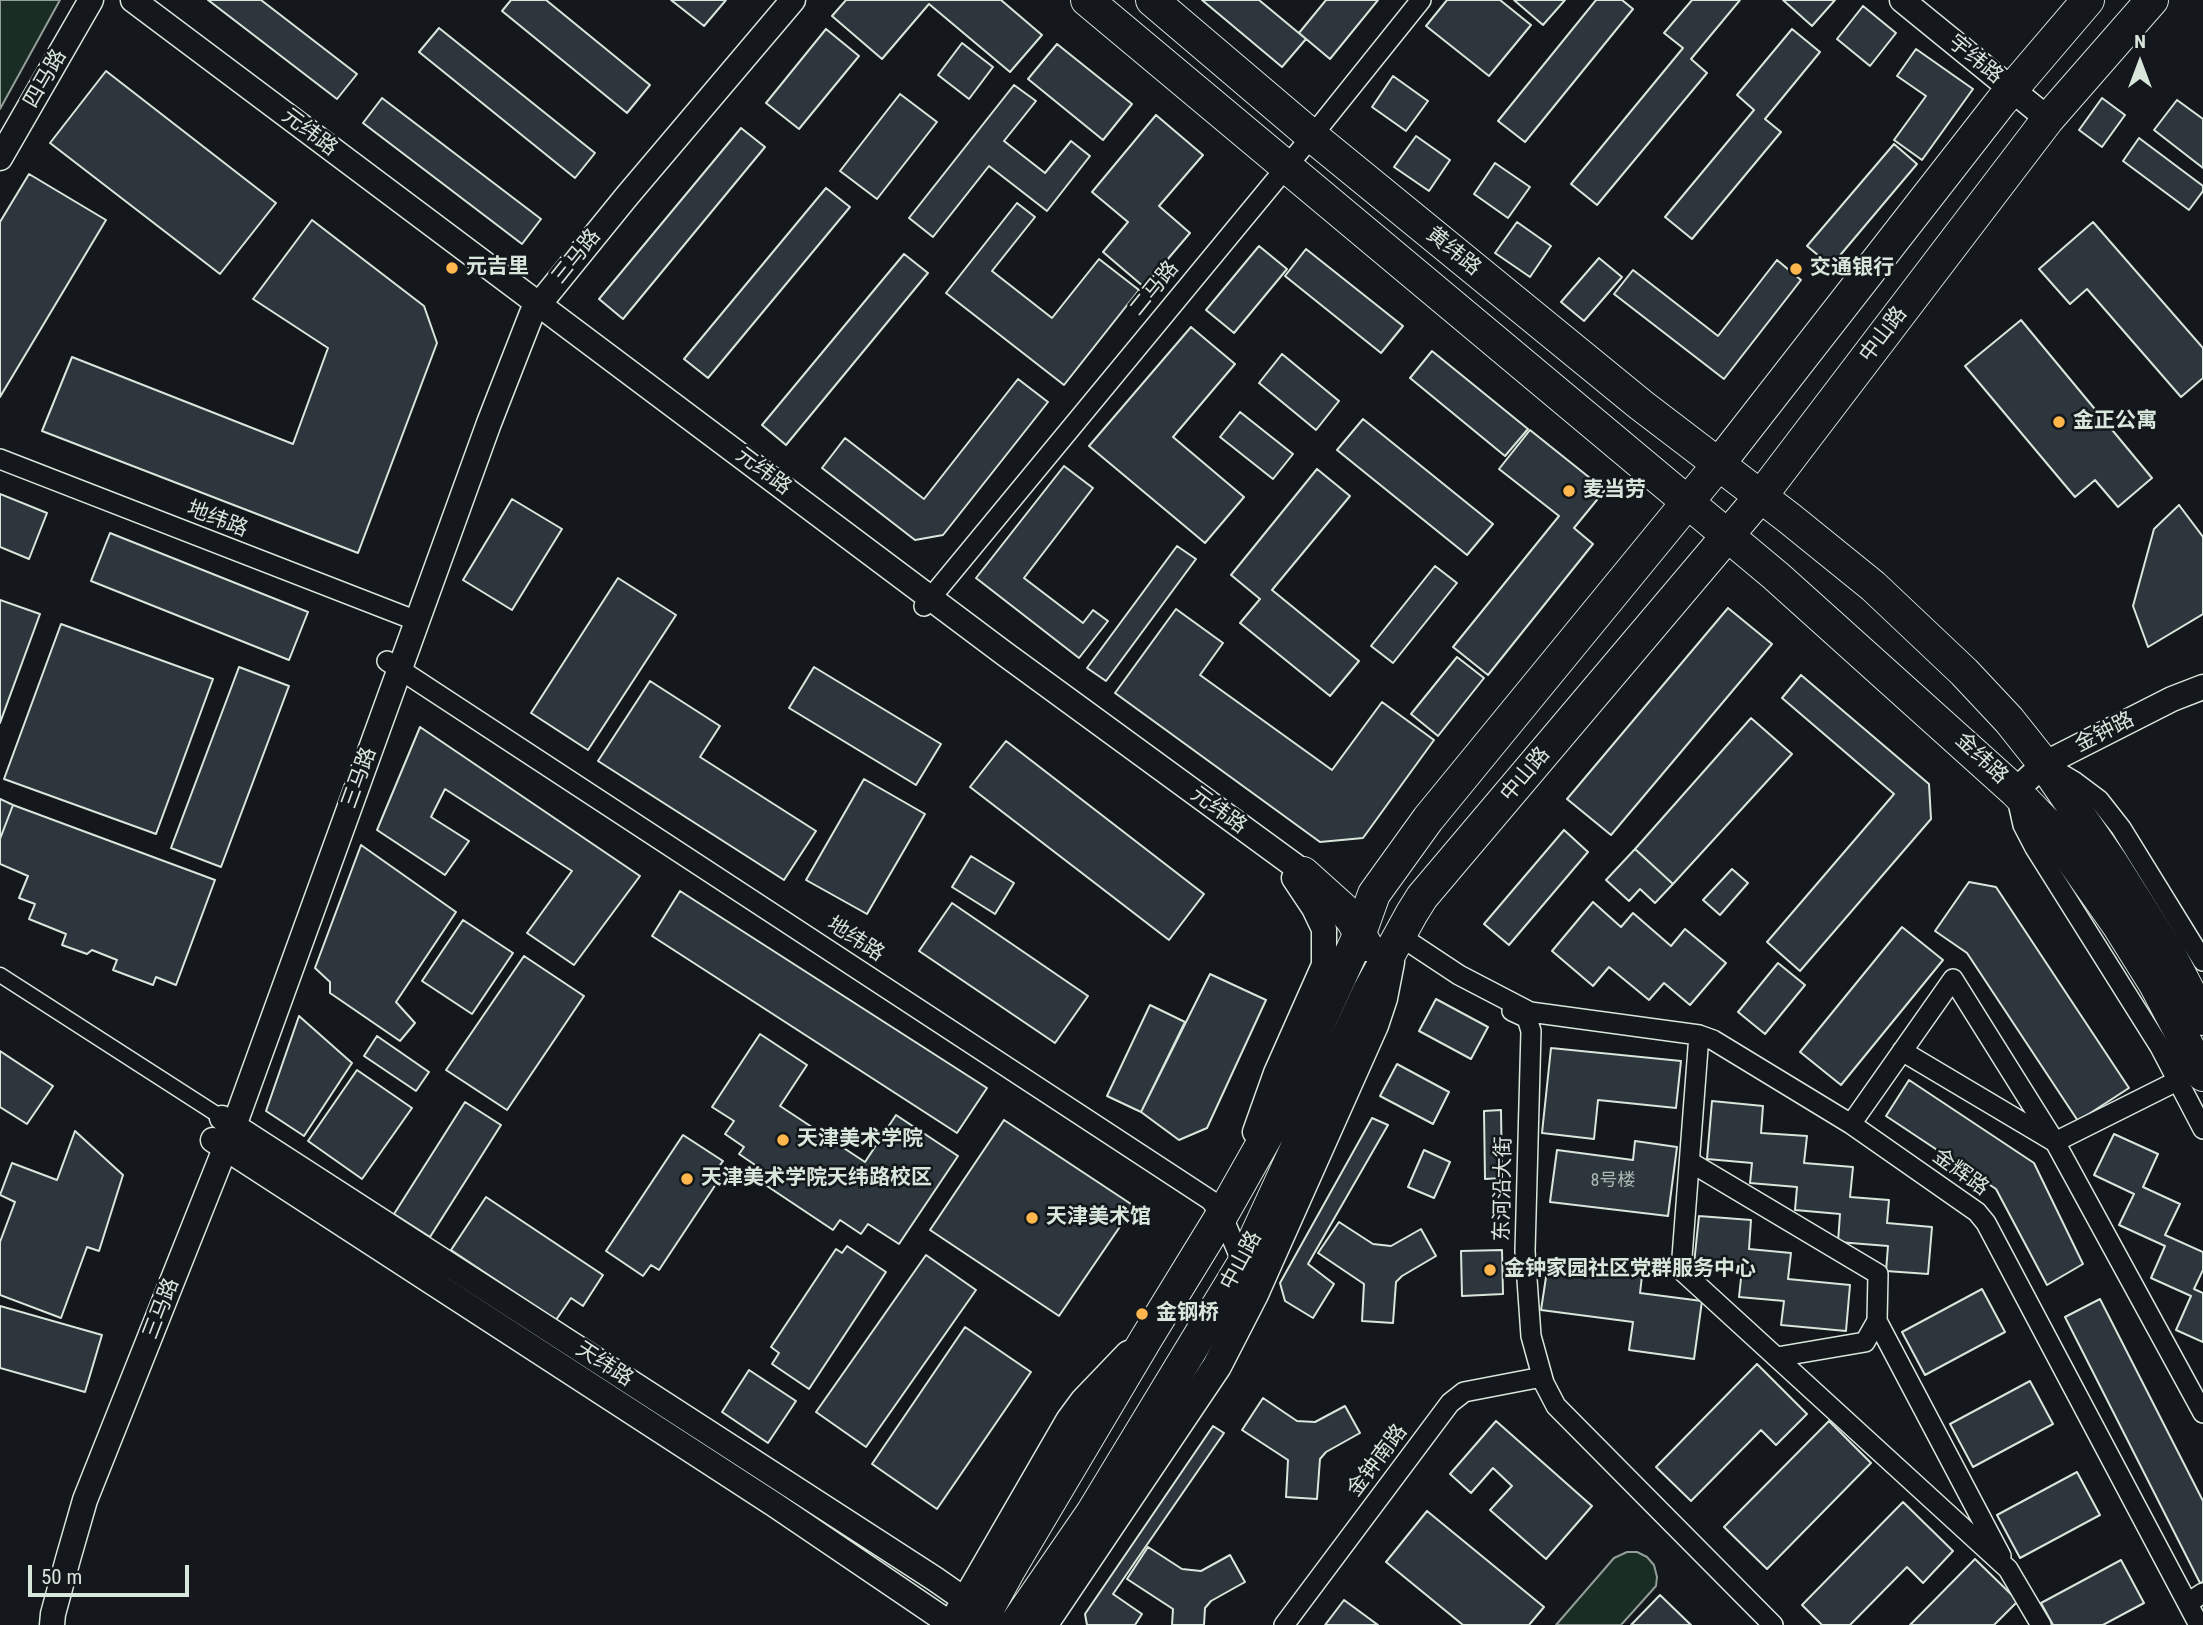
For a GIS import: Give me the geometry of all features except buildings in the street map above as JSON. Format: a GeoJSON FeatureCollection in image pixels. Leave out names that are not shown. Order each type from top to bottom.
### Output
{"type":"FeatureCollection","features":[{"type":"Feature","properties":{"kind":"main road","name":"黄纬路"},"geometry":{"type":"LineString","coordinates":[[1087,0],[1688,502]]}},
{"type":"Feature","properties":{"kind":"main road","name":"黄纬路"},"geometry":{"type":"LineString","coordinates":[[1152,0],[1312,136],[1641,405],[1761,496]]}},
{"type":"Feature","properties":{"kind":"main road","name":"中山路"},"geometry":{"type":"LineString","coordinates":[[980,1616],[1222,1215],[1270,1130],[1374,894],[1428,819],[1718,465],[2011,90],[2088,0]]}},
{"type":"Feature","properties":{"kind":"main road","name":"中山路"},"geometry":{"type":"LineString","coordinates":[[1015,1625],[1092,1513],[1243,1264],[1369,991],[1422,897],[1761,496],[2048,119],[2151,0]]}},
{"type":"Feature","properties":{"kind":"main road","name":"金纬路"},"geometry":{"type":"LineString","coordinates":[[1761,496],[1899,609],[2000,710],[2044,764],[2146,915],[2171,954],[2203,1019]]}},
{"type":"Feature","properties":{"kind":"main road","name":"金纬路"},"geometry":{"type":"LineString","coordinates":[[1688,502],[1889,676],[2015,790],[2047,824],[2118,925],[2155,984],[2191,1078]]}},
{"type":"Feature","properties":{"kind":"main road"},"geometry":{"type":"LineString","coordinates":[[1299,876],[1331,896],[1360,923],[1372,959],[1369,991]]}},
{"type":"Feature","properties":{"kind":"main road"},"geometry":{"type":"LineString","coordinates":[[1042,1625],[1216,1366],[1254,1294],[1374,1024],[1396,941]]}},
{"type":"Feature","properties":{"kind":"main road"},"geometry":{"type":"LineString","coordinates":[[952,1625],[980,1616],[1070,1421],[1111,1373],[1146,1339]]}},
{"type":"Feature","properties":{"kind":"main road"},"geometry":{"type":"LineString","coordinates":[[1026,1625],[1044,1584]]}},
{"type":"Feature","properties":{"kind":"street","name":"四马路"},"geometry":{"type":"LineString","coordinates":[[0,158],[91,0]]}},
{"type":"Feature","properties":{"kind":"street","name":"元纬路"},"geometry":{"type":"LineString","coordinates":[[113,0],[535,305],[557,331],[1299,876],[1324,929],[1324,965],[1276,1073],[1257,1125],[1244,1176]]}},
{"type":"Feature","properties":{"kind":"street","name":"元纬路"},"geometry":{"type":"LineString","coordinates":[[133,0],[928,602]]}},
{"type":"Feature","properties":{"kind":"street","name":"三马路"},"geometry":{"type":"LineString","coordinates":[[52,1625],[85,1500],[223,1133],[410,619],[535,305],[549,274],[775,0]]}},
{"type":"Feature","properties":{"kind":"street","name":"三马路"},"geometry":{"type":"LineString","coordinates":[[535,305],[793,0]]}},
{"type":"Feature","properties":{"kind":"street","name":"二马路"},"geometry":{"type":"LineString","coordinates":[[928,602],[1421,0]]}},
{"type":"Feature","properties":{"kind":"street","name":"宇纬路"},"geometry":{"type":"LineString","coordinates":[[1902,0],[2048,119]]}},
{"type":"Feature","properties":{"kind":"street","name":"地纬路"},"geometry":{"type":"LineString","coordinates":[[0,459],[410,619]]}},
{"type":"Feature","properties":{"kind":"street","name":"地纬路"},"geometry":{"type":"LineString","coordinates":[[393,665],[1210,1200],[1222,1215],[1254,1294]]}},
{"type":"Feature","properties":{"kind":"street","name":"金钟路"},"geometry":{"type":"LineString","coordinates":[[2015,790],[2044,764],[2172,699],[2203,687]]}},
{"type":"Feature","properties":{"kind":"street"},"geometry":{"type":"LineString","coordinates":[[2044,764],[2076,782],[2099,800],[2133,847],[2203,961]]}},
{"type":"Feature","properties":{"kind":"street"},"geometry":{"type":"LineString","coordinates":[[1360,923],[1396,941]]}},
{"type":"Feature","properties":{"kind":"street","name":"金辉路"},"geometry":{"type":"LineString","coordinates":[[1396,941],[1530,1012],[1699,1035],[1713,1040],[1850,1124],[1977,1212],[1986,1223],[2195,1598],[2199,1625]]}},
{"type":"Feature","properties":{"kind":"street","name":"东河沿大街"},"geometry":{"type":"LineString","coordinates":[[1396,941],[1527,1018],[1531,1031],[1525,1251],[1531,1336],[1542,1377],[1556,1406],[1773,1625]]}},
{"type":"Feature","properties":{"kind":"street"},"geometry":{"type":"LineString","coordinates":[[0,975],[223,1133]]}},
{"type":"Feature","properties":{"kind":"street"},"geometry":{"type":"LineString","coordinates":[[1850,1124],[1953,979],[2055,1142],[2203,1413]]}},
{"type":"Feature","properties":{"kind":"street"},"geometry":{"type":"LineString","coordinates":[[1699,1035],[1681,1270],[2008,1569]]}},
{"type":"Feature","properties":{"kind":"street"},"geometry":{"type":"LineString","coordinates":[[1902,1051],[2055,1142]]}},
{"type":"Feature","properties":{"kind":"street"},"geometry":{"type":"LineString","coordinates":[[2055,1142],[2191,1078],[2203,1129]]}},
{"type":"Feature","properties":{"kind":"street","name":"三马路"},"geometry":{"type":"LineString","coordinates":[[42,1625],[77,1490],[223,1133]]}},
{"type":"Feature","properties":{"kind":"street","name":"天纬路"},"geometry":{"type":"LineString","coordinates":[[223,1133],[980,1616]]}},
{"type":"Feature","properties":{"kind":"street","name":"天纬路"},"geometry":{"type":"LineString","coordinates":[[223,1133],[952,1625]]}},
{"type":"Feature","properties":{"kind":"street"},"geometry":{"type":"LineString","coordinates":[[1690,1162],[1878,1273],[1877,1321],[1865,1342],[1777,1357]]}},
{"type":"Feature","properties":{"kind":"street"},"geometry":{"type":"LineString","coordinates":[[1877,1321],[2040,1625]]}},
{"type":"Feature","properties":{"kind":"street","name":"金钟南路"},"geometry":{"type":"LineString","coordinates":[[1284,1625],[1450,1403],[1464,1392],[1542,1377]]}},
{"type":"Feature","properties":{"kind":"street"},"geometry":{"type":"LineString","coordinates":[[1042,1625],[1041,1602],[1044,1584]]}},
{"type":"Feature","properties":{"kind":"green space"},"geometry":{"type":"Polygon","coordinates":[[[0,0],[60,0],[0,109],[0,0]]]}},
{"type":"Feature","properties":{"kind":"green space"},"geometry":{"type":"Polygon","coordinates":[[[1627,1552],[1637,1552],[1647,1557],[1654,1565],[1657,1577],[1656,1586],[1621,1625],[1556,1625],[1614,1558],[1627,1552]]]}},
{"type":"Feature","properties":{"kind":"place","name":"元吉里"},"geometry":{"type":"Point","coordinates":[452,268]}},
{"type":"Feature","properties":{"kind":"place","name":"交通银行"},"geometry":{"type":"Point","coordinates":[1796,269]}},
{"type":"Feature","properties":{"kind":"place","name":"金正公寓"},"geometry":{"type":"Point","coordinates":[2059,422]}},
{"type":"Feature","properties":{"kind":"place","name":"麦当劳"},"geometry":{"type":"Point","coordinates":[1569,491]}},
{"type":"Feature","properties":{"kind":"place","name":"天津美术学院"},"geometry":{"type":"Point","coordinates":[783,1140]}},
{"type":"Feature","properties":{"kind":"place","name":"天津美术学院天纬路校区"},"geometry":{"type":"Point","coordinates":[687,1179]}},
{"type":"Feature","properties":{"kind":"place","name":"天津美术馆"},"geometry":{"type":"Point","coordinates":[1032,1218]}},
{"type":"Feature","properties":{"kind":"place","name":"金钟家园社区党群服务中心"},"geometry":{"type":"Point","coordinates":[1490,1270]}},
{"type":"Feature","properties":{"kind":"place","name":"金钢桥"},"geometry":{"type":"Point","coordinates":[1142,1314]}}]}
